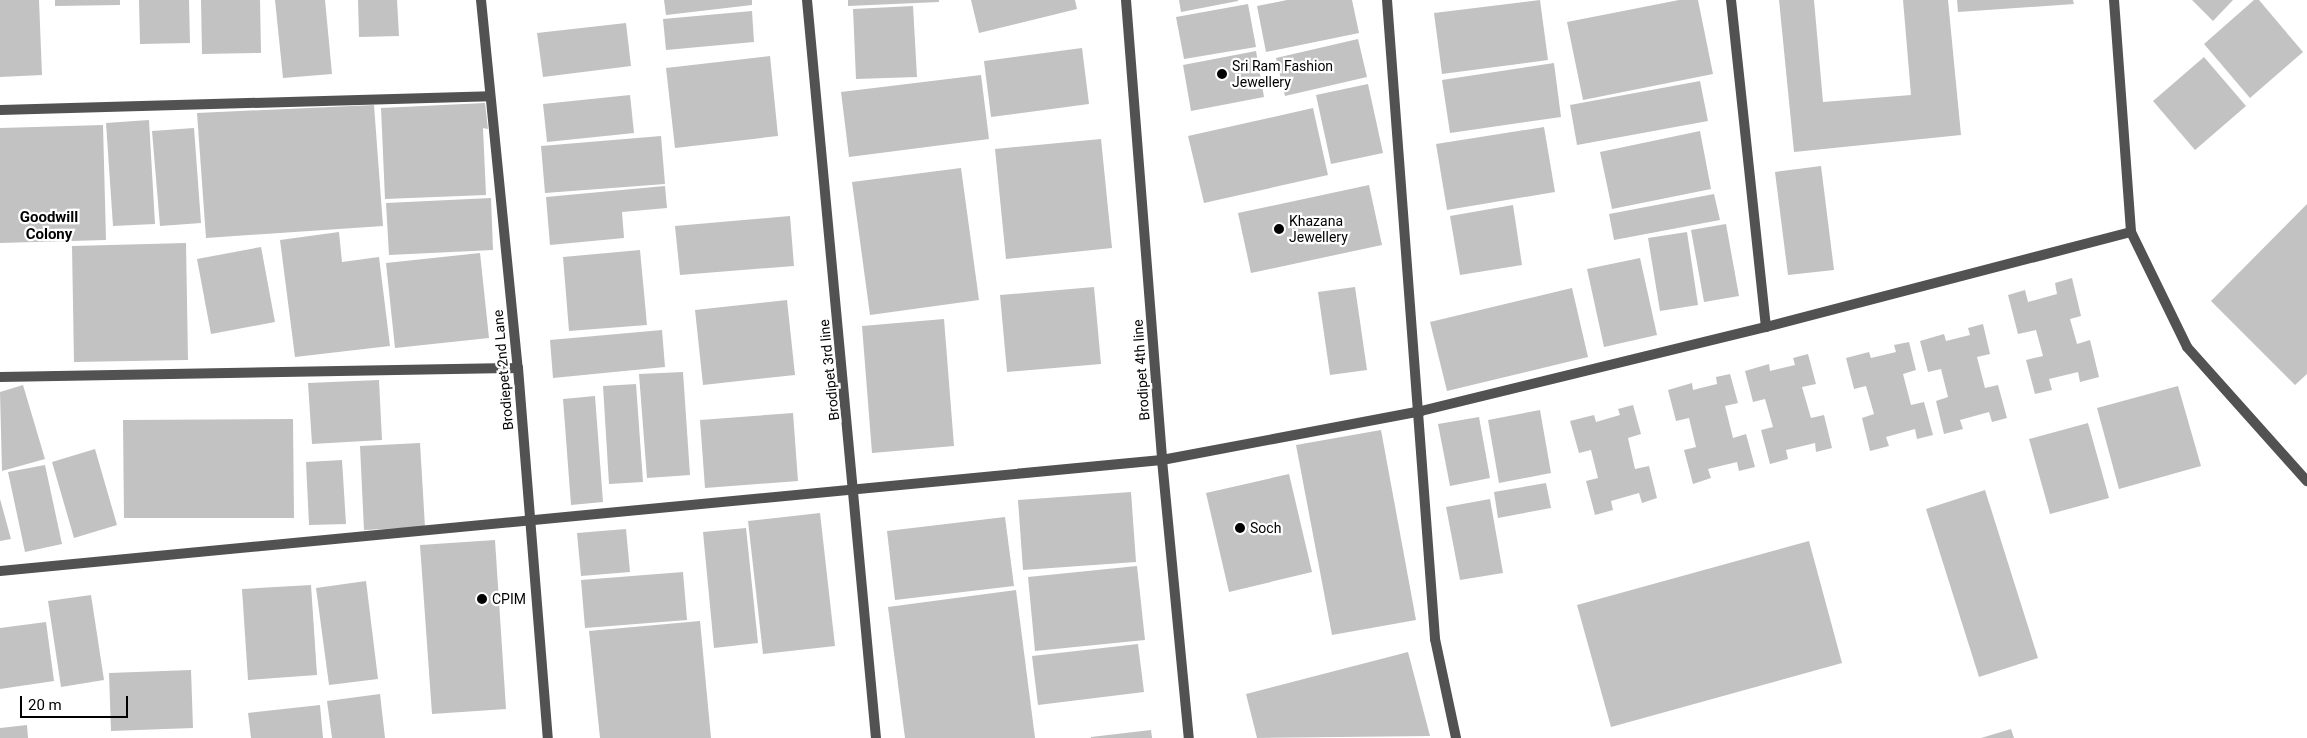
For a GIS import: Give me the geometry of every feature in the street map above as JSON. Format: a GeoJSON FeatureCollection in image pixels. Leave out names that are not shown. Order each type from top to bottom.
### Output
{"type":"FeatureCollection","features":[{"type":"Feature","properties":{"kind":"street","name":"Brodiepet 2nd Lane"},"geometry":{"type":"LineString","coordinates":[[481,0],[518,368],[548,738]]}},
{"type":"Feature","properties":{"kind":"street","name":"Brodipet 3rd line"},"geometry":{"type":"LineString","coordinates":[[806,0],[854,489],[876,738]]}},
{"type":"Feature","properties":{"kind":"street","name":"Brodipet 4th line"},"geometry":{"type":"LineString","coordinates":[[1126,0],[1162,460],[1189,738]]}},
{"type":"Feature","properties":{"kind":"street"},"geometry":{"type":"LineString","coordinates":[[1387,0],[1421,411],[1435,639],[1456,738]]}},
{"type":"Feature","properties":{"kind":"street"},"geometry":{"type":"LineString","coordinates":[[1731,0],[1766,328]]}},
{"type":"Feature","properties":{"kind":"street"},"geometry":{"type":"LineString","coordinates":[[2114,0],[2131,232],[2187,347],[2307,481]]}},
{"type":"Feature","properties":{"kind":"street"},"geometry":{"type":"LineString","coordinates":[[0,110],[490,96]]}},
{"type":"Feature","properties":{"kind":"street"},"geometry":{"type":"LineString","coordinates":[[0,571],[1162,460],[1421,411],[1766,328],[2131,232]]}},
{"type":"Feature","properties":{"kind":"street"},"geometry":{"type":"LineString","coordinates":[[0,377],[518,368]]}},
{"type":"Feature","properties":{"kind":"building"},"geometry":{"type":"Polygon","coordinates":[[[0,0],[39,0],[42,75],[0,77],[0,0]]]}},
{"type":"Feature","properties":{"kind":"building"},"geometry":{"type":"Polygon","coordinates":[[[55,0],[120,0],[120,5],[55,6],[55,0]]]}},
{"type":"Feature","properties":{"kind":"building"},"geometry":{"type":"Polygon","coordinates":[[[139,0],[189,0],[190,43],[140,44],[139,0]]]}},
{"type":"Feature","properties":{"kind":"building"},"geometry":{"type":"Polygon","coordinates":[[[201,0],[260,0],[261,53],[202,54],[201,0]]]}},
{"type":"Feature","properties":{"kind":"building"},"geometry":{"type":"Polygon","coordinates":[[[275,0],[325,0],[332,74],[283,78],[275,0]]]}},
{"type":"Feature","properties":{"kind":"building"},"geometry":{"type":"Polygon","coordinates":[[[358,0],[397,0],[399,36],[359,37],[358,0]]]}},
{"type":"Feature","properties":{"kind":"building"},"geometry":{"type":"Polygon","coordinates":[[[664,0],[752,0],[752,5],[666,15],[664,0]]]}},
{"type":"Feature","properties":{"kind":"building"},"geometry":{"type":"Polygon","coordinates":[[[848,0],[939,0],[939,2],[848,6],[848,0]]]}},
{"type":"Feature","properties":{"kind":"building"},"geometry":{"type":"Polygon","coordinates":[[[971,0],[1075,0],[1077,9],[979,33],[971,0]]]}},
{"type":"Feature","properties":{"kind":"building"},"geometry":{"type":"Polygon","coordinates":[[[1179,0],[1238,0],[1238,1],[1181,12],[1179,0]]]}},
{"type":"Feature","properties":{"kind":"building"},"geometry":{"type":"Polygon","coordinates":[[[1287,0],[1352,0],[1359,33],[1266,52],[1257,6],[1287,0]]]}},
{"type":"Feature","properties":{"kind":"building"},"geometry":{"type":"Polygon","coordinates":[[[1540,0],[1548,60],[1442,74],[1434,13],[1540,0]]]}},
{"type":"Feature","properties":{"kind":"building"},"geometry":{"type":"Polygon","coordinates":[[[1679,0],[1698,0],[1713,74],[1583,100],[1567,22],[1679,0]]]}},
{"type":"Feature","properties":{"kind":"building"},"geometry":{"type":"Polygon","coordinates":[[[1779,0],[1814,0],[1823,102],[1911,95],[1903,0],[1948,0],[1961,135],[1794,152],[1779,0]]]}},
{"type":"Feature","properties":{"kind":"building"},"geometry":{"type":"Polygon","coordinates":[[[1957,0],[2073,0],[2074,4],[1958,12],[1957,0]]]}},
{"type":"Feature","properties":{"kind":"building"},"geometry":{"type":"Polygon","coordinates":[[[2192,0],[2233,0],[2213,21],[2192,0]]]}},
{"type":"Feature","properties":{"kind":"building"},"geometry":{"type":"Polygon","coordinates":[[[2254,0],[2259,0],[2303,52],[2250,98],[2204,44],[2254,0]]]}},
{"type":"Feature","properties":{"kind":"building"},"geometry":{"type":"Polygon","coordinates":[[[1248,4],[1256,47],[1184,59],[1176,17],[1248,4]]]}},
{"type":"Feature","properties":{"kind":"building"},"geometry":{"type":"Polygon","coordinates":[[[913,6],[917,77],[856,79],[853,9],[913,6]]]}},
{"type":"Feature","properties":{"kind":"building"},"geometry":{"type":"Polygon","coordinates":[[[752,11],[754,42],[666,50],[663,19],[752,11]]]}},
{"type":"Feature","properties":{"kind":"building"},"geometry":{"type":"Polygon","coordinates":[[[626,23],[631,66],[543,77],[537,33],[626,23]]]}},
{"type":"Feature","properties":{"kind":"building"},"geometry":{"type":"Polygon","coordinates":[[[1358,39],[1367,77],[1285,96],[1276,58],[1358,39]]]}},
{"type":"Feature","properties":{"kind":"building"},"geometry":{"type":"Polygon","coordinates":[[[1082,48],[1089,104],[991,117],[984,61],[1082,48]]]}},
{"type":"Feature","properties":{"kind":"building","name":"Sri Ram Fashion Jewellery"},"geometry":{"type":"Polygon","coordinates":[[[1256,51],[1264,97],[1191,111],[1183,65],[1256,51]]]}},
{"type":"Feature","properties":{"kind":"building"},"geometry":{"type":"Polygon","coordinates":[[[770,56],[778,136],[675,148],[666,68],[770,56]]]}},
{"type":"Feature","properties":{"kind":"building"},"geometry":{"type":"Polygon","coordinates":[[[2204,57],[2246,106],[2195,150],[2153,101],[2204,57]]]}},
{"type":"Feature","properties":{"kind":"building"},"geometry":{"type":"Polygon","coordinates":[[[1554,63],[1561,117],[1450,133],[1442,80],[1554,63]]]}},
{"type":"Feature","properties":{"kind":"building"},"geometry":{"type":"Polygon","coordinates":[[[981,75],[989,139],[849,157],[841,92],[981,75]]]}},
{"type":"Feature","properties":{"kind":"building"},"geometry":{"type":"Polygon","coordinates":[[[1700,81],[1708,121],[1577,145],[1570,105],[1700,81]]]}},
{"type":"Feature","properties":{"kind":"building"},"geometry":{"type":"Polygon","coordinates":[[[1368,84],[1383,153],[1331,164],[1316,95],[1368,84]]]}},
{"type":"Feature","properties":{"kind":"building"},"geometry":{"type":"Polygon","coordinates":[[[630,95],[634,133],[547,142],[543,104],[630,95]]]}},
{"type":"Feature","properties":{"kind":"building"},"geometry":{"type":"Polygon","coordinates":[[[485,103],[488,129],[483,128],[486,195],[385,199],[381,108],[485,103]]]}},
{"type":"Feature","properties":{"kind":"building"},"geometry":{"type":"Polygon","coordinates":[[[374,105],[383,226],[206,238],[197,113],[374,105]]]}},
{"type":"Feature","properties":{"kind":"building"},"geometry":{"type":"Polygon","coordinates":[[[1313,108],[1328,175],[1204,203],[1188,136],[1313,108]]]}},
{"type":"Feature","properties":{"kind":"building"},"geometry":{"type":"Polygon","coordinates":[[[149,120],[155,224],[113,226],[106,123],[149,120]]]}},
{"type":"Feature","properties":{"kind":"building"},"geometry":{"type":"Polygon","coordinates":[[[103,125],[106,240],[0,243],[0,128],[103,125]]]}},
{"type":"Feature","properties":{"kind":"building"},"geometry":{"type":"Polygon","coordinates":[[[1544,127],[1555,192],[1447,210],[1436,144],[1544,127]]]}},
{"type":"Feature","properties":{"kind":"building"},"geometry":{"type":"Polygon","coordinates":[[[194,128],[201,223],[160,226],[152,131],[194,128]]]}},
{"type":"Feature","properties":{"kind":"building"},"geometry":{"type":"Polygon","coordinates":[[[1700,131],[1711,189],[1612,209],[1600,152],[1700,131]]]}},
{"type":"Feature","properties":{"kind":"building"},"geometry":{"type":"Polygon","coordinates":[[[661,136],[665,184],[545,193],[541,146],[661,136]]]}},
{"type":"Feature","properties":{"kind":"building"},"geometry":{"type":"Polygon","coordinates":[[[1101,139],[1112,248],[1006,259],[995,149],[1101,139]]]}},
{"type":"Feature","properties":{"kind":"building"},"geometry":{"type":"Polygon","coordinates":[[[1821,166],[1834,270],[1788,275],[1775,172],[1821,166]]]}},
{"type":"Feature","properties":{"kind":"building"},"geometry":{"type":"Polygon","coordinates":[[[961,168],[979,300],[870,315],[852,182],[961,168]]]}},
{"type":"Feature","properties":{"kind":"building"},"geometry":{"type":"Polygon","coordinates":[[[1369,185],[1382,245],[1251,273],[1238,213],[1369,185]]]}},
{"type":"Feature","properties":{"kind":"building"},"geometry":{"type":"Polygon","coordinates":[[[665,186],[667,208],[622,212],[624,238],[550,245],[546,197],[665,186]]]}},
{"type":"Feature","properties":{"kind":"building"},"geometry":{"type":"Polygon","coordinates":[[[1714,194],[1720,220],[1614,240],[1609,214],[1714,194]]]}},
{"type":"Feature","properties":{"kind":"building"},"geometry":{"type":"Polygon","coordinates":[[[491,198],[493,250],[389,255],[386,203],[491,198]]]}},
{"type":"Feature","properties":{"kind":"building"},"geometry":{"type":"Polygon","coordinates":[[[2307,204],[2307,374],[2295,385],[2211,301],[2307,204]]]}},
{"type":"Feature","properties":{"kind":"building"},"geometry":{"type":"Polygon","coordinates":[[[1513,205],[1522,265],[1460,275],[1450,216],[1513,205]]]}},
{"type":"Feature","properties":{"kind":"building"},"geometry":{"type":"Polygon","coordinates":[[[790,216],[794,266],[680,275],[675,226],[790,216]]]}},
{"type":"Feature","properties":{"kind":"building"},"geometry":{"type":"Polygon","coordinates":[[[1726,224],[1739,296],[1704,302],[1691,230],[1726,224]]]}},
{"type":"Feature","properties":{"kind":"building"},"geometry":{"type":"Polygon","coordinates":[[[339,232],[342,262],[379,257],[390,346],[295,357],[280,240],[339,232]]]}},
{"type":"Feature","properties":{"kind":"building"},"geometry":{"type":"Polygon","coordinates":[[[1687,232],[1698,305],[1660,311],[1648,238],[1687,232]]]}},
{"type":"Feature","properties":{"kind":"building"},"geometry":{"type":"Polygon","coordinates":[[[186,243],[188,360],[74,362],[72,246],[186,243]]]}},
{"type":"Feature","properties":{"kind":"building"},"geometry":{"type":"Polygon","coordinates":[[[261,247],[275,322],[211,334],[197,259],[261,247]]]}},
{"type":"Feature","properties":{"kind":"building"},"geometry":{"type":"Polygon","coordinates":[[[640,250],[647,325],[569,331],[563,257],[640,250]]]}},
{"type":"Feature","properties":{"kind":"building"},"geometry":{"type":"Polygon","coordinates":[[[480,253],[489,338],[395,348],[386,263],[480,253]]]}},
{"type":"Feature","properties":{"kind":"building"},"geometry":{"type":"Polygon","coordinates":[[[1640,258],[1657,335],[1604,347],[1587,269],[1640,258]]]}},
{"type":"Feature","properties":{"kind":"building"},"geometry":{"type":"Polygon","coordinates":[[[2072,278],[2081,316],[2070,319],[2077,344],[2090,340],[2099,377],[2080,382],[2078,372],[2049,379],[2052,390],[2035,394],[2026,360],[2043,356],[2036,330],[2018,334],[2008,295],[2025,290],[2028,302],[2057,294],[2055,283],[2072,278]]]}},
{"type":"Feature","properties":{"kind":"building"},"geometry":{"type":"Polygon","coordinates":[[[1094,287],[1101,364],[1007,372],[1000,295],[1094,287]]]}},
{"type":"Feature","properties":{"kind":"building"},"geometry":{"type":"Polygon","coordinates":[[[1355,287],[1367,370],[1330,375],[1318,292],[1355,287]]]}},
{"type":"Feature","properties":{"kind":"building"},"geometry":{"type":"Polygon","coordinates":[[[1572,288],[1588,357],[1447,391],[1430,322],[1572,288]]]}},
{"type":"Feature","properties":{"kind":"building"},"geometry":{"type":"Polygon","coordinates":[[[787,300],[795,375],[703,385],[695,310],[787,300]]]}},
{"type":"Feature","properties":{"kind":"building"},"geometry":{"type":"Polygon","coordinates":[[[944,319],[954,446],[872,453],[862,326],[944,319]]]}},
{"type":"Feature","properties":{"kind":"building"},"geometry":{"type":"Polygon","coordinates":[[[1983,324],[1990,354],[1977,357],[1985,388],[1998,385],[2007,418],[1992,422],[1989,412],[1960,420],[1963,429],[1944,434],[1936,401],[1948,397],[1941,369],[1928,372],[1920,341],[1944,334],[1946,341],[1970,335],[1968,328],[1983,324]]]}},
{"type":"Feature","properties":{"kind":"building"},"geometry":{"type":"Polygon","coordinates":[[[662,330],[665,367],[553,378],[550,340],[662,330]]]}},
{"type":"Feature","properties":{"kind":"building"},"geometry":{"type":"Polygon","coordinates":[[[1909,342],[1916,370],[1903,374],[1911,405],[1924,402],[1933,435],[1917,439],[1915,429],[1886,437],[1889,446],[1870,451],[1862,418],[1874,414],[1866,386],[1854,389],[1846,358],[1869,352],[1871,358],[1896,352],[1894,345],[1909,342]]]}},
{"type":"Feature","properties":{"kind":"building"},"geometry":{"type":"Polygon","coordinates":[[[1808,354],[1816,384],[1802,387],[1811,418],[1824,415],[1832,448],[1816,452],[1815,443],[1786,450],[1788,459],[1770,464],[1761,430],[1773,427],[1765,399],[1753,402],[1745,371],[1769,364],[1770,371],[1795,365],[1793,358],[1808,354]]]}},
{"type":"Feature","properties":{"kind":"building"},"geometry":{"type":"Polygon","coordinates":[[[683,372],[690,475],[647,478],[639,374],[683,372]]]}},
{"type":"Feature","properties":{"kind":"building"},"geometry":{"type":"Polygon","coordinates":[[[1730,374],[1738,403],[1725,406],[1733,438],[1746,434],[1755,467],[1739,471],[1737,462],[1708,469],[1711,478],[1693,484],[1684,450],[1696,447],[1689,418],[1676,421],[1668,390],[1692,383],[1693,390],[1717,384],[1716,377],[1730,374]]]}},
{"type":"Feature","properties":{"kind":"building"},"geometry":{"type":"Polygon","coordinates":[[[379,380],[382,440],[312,444],[308,383],[379,380]]]}},
{"type":"Feature","properties":{"kind":"building"},"geometry":{"type":"Polygon","coordinates":[[[636,384],[643,482],[609,484],[603,386],[636,384]]]}},
{"type":"Feature","properties":{"kind":"building"},"geometry":{"type":"Polygon","coordinates":[[[23,385],[45,459],[2,471],[0,392],[23,385]]]}},
{"type":"Feature","properties":{"kind":"building"},"geometry":{"type":"Polygon","coordinates":[[[2178,386],[2201,466],[2119,489],[2097,408],[2178,386]]]}},
{"type":"Feature","properties":{"kind":"building"},"geometry":{"type":"Polygon","coordinates":[[[595,396],[603,502],[571,505],[563,399],[595,396]]]}},
{"type":"Feature","properties":{"kind":"building"},"geometry":{"type":"Polygon","coordinates":[[[1633,405],[1641,434],[1628,438],[1635,469],[1649,466],[1657,498],[1642,503],[1639,493],[1611,501],[1613,510],[1595,515],[1586,481],[1598,478],[1591,450],[1579,453],[1570,421],[1594,415],[1596,422],[1620,415],[1618,409],[1633,405]]]}},
{"type":"Feature","properties":{"kind":"building"},"geometry":{"type":"Polygon","coordinates":[[[1540,410],[1551,473],[1499,483],[1488,420],[1540,410]]]}},
{"type":"Feature","properties":{"kind":"building"},"geometry":{"type":"Polygon","coordinates":[[[793,413],[798,481],[705,488],[700,420],[793,413]]]}},
{"type":"Feature","properties":{"kind":"building"},"geometry":{"type":"Polygon","coordinates":[[[1479,417],[1490,478],[1450,486],[1438,424],[1479,417]]]}},
{"type":"Feature","properties":{"kind":"building"},"geometry":{"type":"Polygon","coordinates":[[[293,419],[294,518],[124,518],[123,420],[293,419]]]}},
{"type":"Feature","properties":{"kind":"building"},"geometry":{"type":"Polygon","coordinates":[[[2088,423],[2109,498],[2050,514],[2029,439],[2088,423]]]}},
{"type":"Feature","properties":{"kind":"building"},"geometry":{"type":"Polygon","coordinates":[[[1381,430],[1416,620],[1332,635],[1296,445],[1381,430]]]}},
{"type":"Feature","properties":{"kind":"building"},"geometry":{"type":"Polygon","coordinates":[[[420,443],[425,527],[364,530],[360,446],[420,443]]]}},
{"type":"Feature","properties":{"kind":"building"},"geometry":{"type":"Polygon","coordinates":[[[95,449],[117,525],[74,538],[52,462],[95,449]]]}},
{"type":"Feature","properties":{"kind":"building"},"geometry":{"type":"Polygon","coordinates":[[[342,460],[346,524],[309,525],[306,462],[342,460]]]}},
{"type":"Feature","properties":{"kind":"building"},"geometry":{"type":"Polygon","coordinates":[[[45,465],[62,544],[25,552],[8,472],[45,465]]]}},
{"type":"Feature","properties":{"kind":"building"},"geometry":{"type":"Polygon","coordinates":[[[1289,474],[1312,572],[1229,592],[1206,493],[1289,474]]]}},
{"type":"Feature","properties":{"kind":"building"},"geometry":{"type":"Polygon","coordinates":[[[1546,483],[1551,508],[1498,518],[1494,492],[1546,483]]]}},
{"type":"Feature","properties":{"kind":"building"},"geometry":{"type":"Polygon","coordinates":[[[1985,490],[2038,658],[1979,677],[1926,509],[1985,490]]]}},
{"type":"Feature","properties":{"kind":"building"},"geometry":{"type":"Polygon","coordinates":[[[1131,492],[1136,562],[1023,570],[1018,500],[1131,492]]]}},
{"type":"Feature","properties":{"kind":"building"},"geometry":{"type":"Polygon","coordinates":[[[0,499],[11,539],[0,541],[0,499]]]}},
{"type":"Feature","properties":{"kind":"building"},"geometry":{"type":"Polygon","coordinates":[[[1490,499],[1503,573],[1460,580],[1446,507],[1490,499]]]}},
{"type":"Feature","properties":{"kind":"building"},"geometry":{"type":"Polygon","coordinates":[[[820,513],[835,646],[763,654],[748,521],[820,513]]]}},
{"type":"Feature","properties":{"kind":"building"},"geometry":{"type":"Polygon","coordinates":[[[1005,517],[1014,586],[895,600],[887,531],[1005,517]]]}},
{"type":"Feature","properties":{"kind":"building"},"geometry":{"type":"Polygon","coordinates":[[[746,528],[758,643],[714,648],[703,532],[746,528]]]}},
{"type":"Feature","properties":{"kind":"building"},"geometry":{"type":"Polygon","coordinates":[[[626,529],[630,572],[581,576],[577,533],[626,529]]]}},
{"type":"Feature","properties":{"kind":"building"},"geometry":{"type":"Polygon","coordinates":[[[495,540],[506,709],[432,714],[420,545],[495,540]]]}},
{"type":"Feature","properties":{"kind":"building"},"geometry":{"type":"Polygon","coordinates":[[[1809,541],[1842,663],[1611,727],[1577,605],[1809,541]]]}},
{"type":"Feature","properties":{"kind":"building"},"geometry":{"type":"Polygon","coordinates":[[[1137,566],[1145,640],[1035,651],[1028,577],[1137,566]]]}},
{"type":"Feature","properties":{"kind":"building"},"geometry":{"type":"Polygon","coordinates":[[[683,572],[687,620],[585,628],[581,580],[683,572]]]}},
{"type":"Feature","properties":{"kind":"building"},"geometry":{"type":"Polygon","coordinates":[[[366,581],[378,679],[329,685],[316,588],[366,581]]]}},
{"type":"Feature","properties":{"kind":"building"},"geometry":{"type":"Polygon","coordinates":[[[311,585],[317,675],[248,680],[242,589],[311,585]]]}},
{"type":"Feature","properties":{"kind":"building"},"geometry":{"type":"Polygon","coordinates":[[[1016,590],[1035,738],[905,738],[888,607],[1016,590]]]}},
{"type":"Feature","properties":{"kind":"building"},"geometry":{"type":"Polygon","coordinates":[[[91,595],[104,680],[61,687],[48,601],[91,595]]]}},
{"type":"Feature","properties":{"kind":"building"},"geometry":{"type":"Polygon","coordinates":[[[700,621],[711,738],[600,738],[589,631],[700,621]]]}},
{"type":"Feature","properties":{"kind":"building"},"geometry":{"type":"Polygon","coordinates":[[[46,622],[54,681],[0,689],[0,628],[46,622]]]}},
{"type":"Feature","properties":{"kind":"building"},"geometry":{"type":"Polygon","coordinates":[[[1138,644],[1144,692],[1038,705],[1032,656],[1138,644]]]}},
{"type":"Feature","properties":{"kind":"building"},"geometry":{"type":"Polygon","coordinates":[[[1408,652],[1430,736],[1257,738],[1246,694],[1408,652]]]}},
{"type":"Feature","properties":{"kind":"building"},"geometry":{"type":"Polygon","coordinates":[[[191,670],[193,728],[111,731],[109,673],[191,670]]]}},
{"type":"Feature","properties":{"kind":"building"},"geometry":{"type":"Polygon","coordinates":[[[380,694],[385,738],[332,738],[327,701],[380,694]]]}},
{"type":"Feature","properties":{"kind":"building"},"geometry":{"type":"Polygon","coordinates":[[[320,705],[323,738],[251,738],[248,713],[320,705]]]}},
{"type":"Feature","properties":{"kind":"building"},"geometry":{"type":"Polygon","coordinates":[[[27,725],[28,738],[0,738],[0,728],[27,725]]]}},
{"type":"Feature","properties":{"kind":"building"},"geometry":{"type":"Polygon","coordinates":[[[2011,729],[2014,738],[1981,738],[2011,729]]]}},
{"type":"Feature","properties":{"kind":"building"},"geometry":{"type":"Polygon","coordinates":[[[1151,730],[1152,738],[1091,738],[1091,737],[1151,730]]]}},
{"type":"Feature","properties":{"kind":"place","name":"Sri Ram Fashion Jewellery"},"geometry":{"type":"Point","coordinates":[1222,74]}},
{"type":"Feature","properties":{"kind":"place","name":"Khazana Jewellery"},"geometry":{"type":"Point","coordinates":[1279,229]}},
{"type":"Feature","properties":{"kind":"place","name":"Soch"},"geometry":{"type":"Point","coordinates":[1240,528]}},
{"type":"Feature","properties":{"kind":"place","name":"CPIM"},"geometry":{"type":"Point","coordinates":[482,599]}},
{"type":"Feature","properties":{"kind":"district","name":"Goodwill Colony"},"geometry":{"type":"Point","coordinates":[49,226]}}]}
